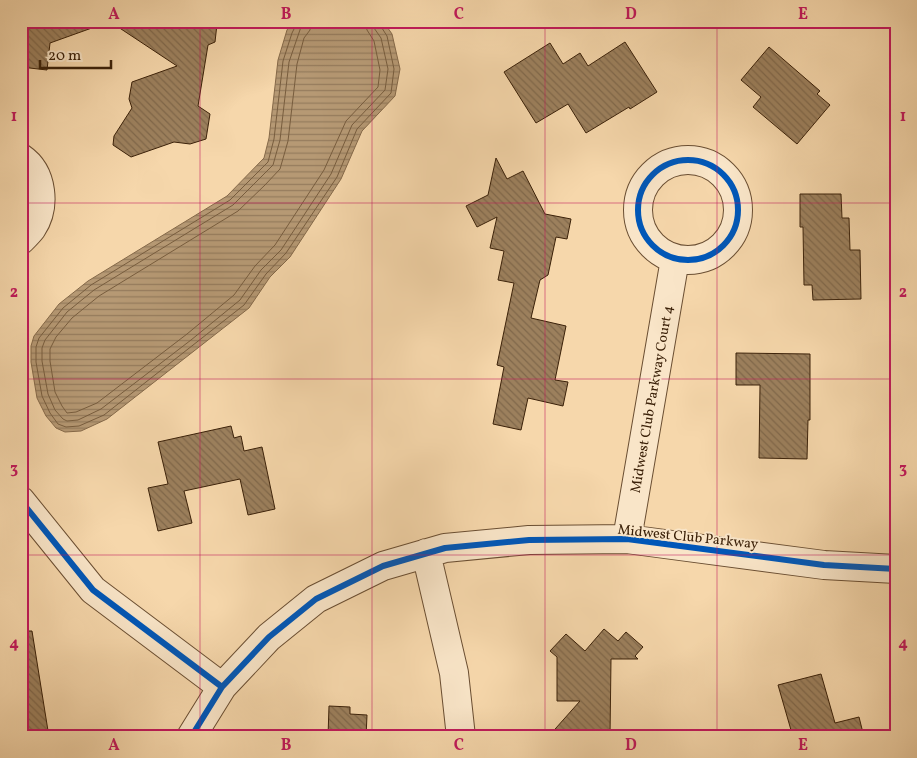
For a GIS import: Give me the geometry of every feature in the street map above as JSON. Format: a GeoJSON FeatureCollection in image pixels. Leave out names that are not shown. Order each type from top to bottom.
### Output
{"type":"FeatureCollection","features":[{"type":"Feature","properties":{"kind":"street"},"geometry":{"type":"LineString","coordinates":[[21,158],[35,173],[40,186],[41,201],[38,216],[32,229],[21,240]]}},
{"type":"Feature","properties":{"kind":"street","name":"Midwest Club Parkway Court 4"},"geometry":{"type":"LineString","coordinates":[[627,540],[675,259]]}},
{"type":"Feature","properties":{"kind":"street"},"geometry":{"type":"LineString","coordinates":[[21,501],[93,590],[222,687]]}},
{"type":"Feature","properties":{"kind":"street","name":"Midwest Club Parkway"},"geometry":{"type":"LineString","coordinates":[[191,737],[222,687],[269,637],[316,600],[382,566],[445,548],[529,540],[627,540],[824,565],[896,569]]}},
{"type":"Feature","properties":{"kind":"street"},"geometry":{"type":"LineString","coordinates":[[426,553],[454,673],[461,737]]}},
{"type":"Feature","properties":{"kind":"water"},"geometry":{"type":"Polygon","coordinates":[[[293,21],[383,21],[392,34],[400,69],[395,96],[362,131],[341,179],[290,257],[270,277],[249,308],[107,419],[81,431],[65,432],[56,428],[46,416],[37,398],[31,362],[31,346],[34,336],[59,304],[88,281],[227,196],[264,158],[269,138],[278,60],[287,30],[293,21]]]}},
{"type":"Feature","properties":{"kind":"building"},"geometry":{"type":"Polygon","coordinates":[[[21,21],[103,21],[103,24],[50,43],[47,70],[21,67],[21,21]]]}},
{"type":"Feature","properties":{"kind":"building"},"geometry":{"type":"Polygon","coordinates":[[[109,21],[200,21],[217,24],[215,42],[208,45],[198,106],[210,114],[206,139],[190,144],[174,142],[131,157],[113,145],[114,136],[132,108],[129,99],[132,82],[177,66],[109,21]]]}},
{"type":"Feature","properties":{"kind":"building"},"geometry":{"type":"Polygon","coordinates":[[[625,42],[657,92],[586,133],[568,104],[536,123],[504,72],[550,43],[563,64],[580,53],[588,66],[625,42]]]}},
{"type":"Feature","properties":{"kind":"building"},"geometry":{"type":"Polygon","coordinates":[[[769,47],[820,91],[817,94],[830,105],[797,144],[753,107],[761,97],[741,80],[769,47]]]}},
{"type":"Feature","properties":{"kind":"building"},"geometry":{"type":"Polygon","coordinates":[[[496,158],[507,179],[523,171],[545,214],[571,219],[567,239],[556,237],[548,275],[540,280],[531,318],[566,326],[555,380],[568,382],[563,406],[528,398],[521,430],[493,424],[504,367],[497,365],[514,283],[498,280],[504,251],[490,248],[497,217],[477,227],[466,206],[488,195],[496,158]]]}},
{"type":"Feature","properties":{"kind":"building"},"geometry":{"type":"Polygon","coordinates":[[[800,194],[841,194],[842,218],[849,218],[850,250],[860,250],[861,299],[813,300],[812,285],[804,285],[803,227],[800,227],[800,194]]]}},
{"type":"Feature","properties":{"kind":"building"},"geometry":{"type":"Polygon","coordinates":[[[736,353],[810,354],[810,420],[808,420],[807,459],[759,458],[760,385],[736,385],[736,353]]]}},
{"type":"Feature","properties":{"kind":"building"},"geometry":{"type":"Polygon","coordinates":[[[231,426],[234,438],[241,436],[244,451],[262,447],[275,509],[248,515],[240,479],[184,491],[192,523],[158,531],[148,488],[168,484],[158,442],[231,426]]]}},
{"type":"Feature","properties":{"kind":"building"},"geometry":{"type":"Polygon","coordinates":[[[604,629],[618,641],[626,632],[643,647],[635,656],[638,659],[611,659],[610,737],[548,737],[580,701],[557,701],[557,657],[550,651],[566,634],[585,651],[604,629]]]}},
{"type":"Feature","properties":{"kind":"building"},"geometry":{"type":"Polygon","coordinates":[[[21,631],[32,631],[49,737],[21,737],[21,631]]]}},
{"type":"Feature","properties":{"kind":"building"},"geometry":{"type":"Polygon","coordinates":[[[821,674],[835,723],[859,717],[864,737],[793,737],[778,685],[821,674]]]}},
{"type":"Feature","properties":{"kind":"building"},"geometry":{"type":"Polygon","coordinates":[[[329,706],[350,707],[350,714],[367,715],[366,737],[328,737],[329,706]]]}},
{"type":"Feature","properties":{"kind":"cycle path"},"geometry":{"type":"LineString","coordinates":[[688,160],[707,164],[723,175],[734,191],[738,210],[734,229],[723,245],[707,256],[688,260],[669,256],[653,245],[642,229],[638,210],[642,191],[653,175],[669,164],[688,160]]}},
{"type":"Feature","properties":{"kind":"cycle path"},"geometry":{"type":"LineString","coordinates":[[21,501],[93,590],[222,687]]}},
{"type":"Feature","properties":{"kind":"cycle path"},"geometry":{"type":"LineString","coordinates":[[191,737],[222,687],[269,637],[316,599],[383,566],[445,548],[529,540],[627,539],[824,565],[896,569]]}}]}
